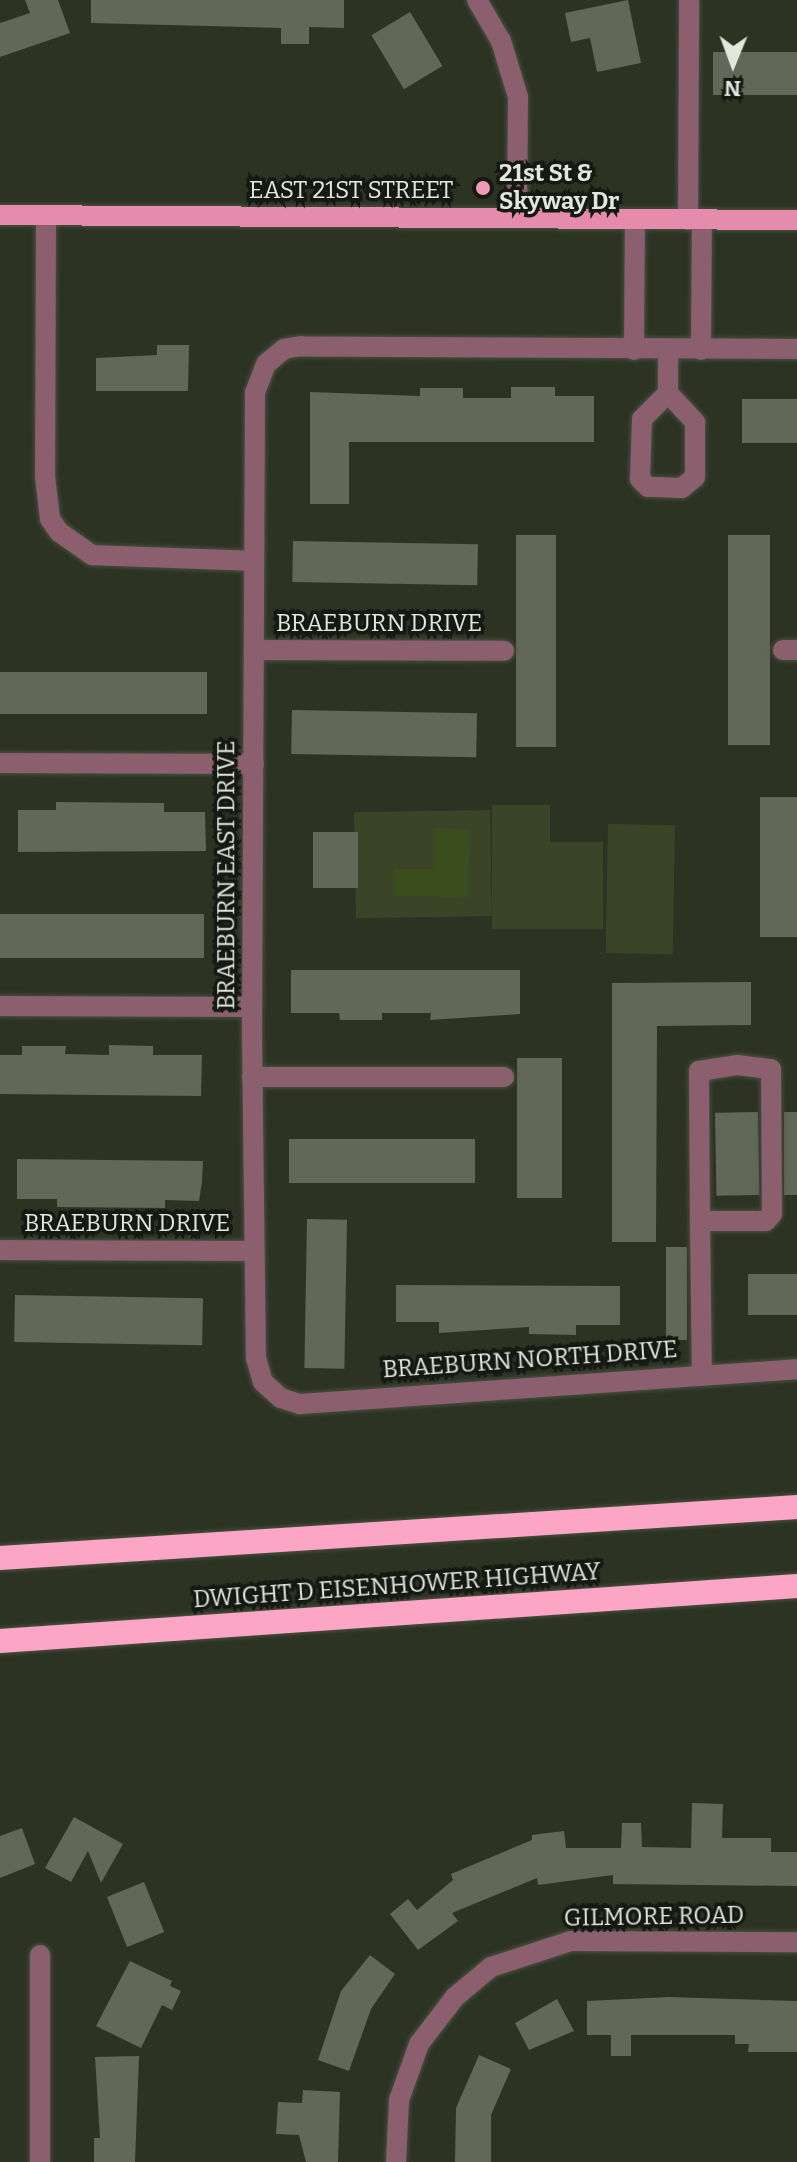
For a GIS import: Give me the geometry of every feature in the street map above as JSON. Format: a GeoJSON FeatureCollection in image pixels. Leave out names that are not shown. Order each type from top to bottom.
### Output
{"type":"FeatureCollection","features":[{"type":"Feature","properties":{"kind":"highway"},"geometry":{"type":"LineString","coordinates":[[0,1558],[797,1507]]}},
{"type":"Feature","properties":{"kind":"highway","name":"DWIGHT D EISENHOWER HIGHWAY"},"geometry":{"type":"LineString","coordinates":[[0,1641],[797,1586]]}},
{"type":"Feature","properties":{"kind":"main road","name":"EAST 21ST STREET"},"geometry":{"type":"LineString","coordinates":[[0,215],[797,220]]}},
{"type":"Feature","properties":{"kind":"street"},"geometry":{"type":"LineString","coordinates":[[477,0],[501,41],[518,97],[517,218]]}},
{"type":"Feature","properties":{"kind":"street"},"geometry":{"type":"LineString","coordinates":[[689,0],[701,350]]}},
{"type":"Feature","properties":{"kind":"street"},"geometry":{"type":"LineString","coordinates":[[46,215],[45,476],[50,519],[59,532],[92,555],[254,561]]}},
{"type":"Feature","properties":{"kind":"street"},"geometry":{"type":"LineString","coordinates":[[635,219],[634,350],[797,349]]}},
{"type":"Feature","properties":{"kind":"street","name":"BRAEBURN EAST DRIVE"},"geometry":{"type":"LineString","coordinates":[[270,1390],[257,1368],[254,1251],[255,393],[269,360],[301,346],[634,350]]}},
{"type":"Feature","properties":{"kind":"street"},"geometry":{"type":"LineString","coordinates":[[668,350],[668,393],[640,424],[640,479],[648,487],[682,488],[694,481],[695,422],[668,393]]}},
{"type":"Feature","properties":{"kind":"street","name":"BRAEBURN DRIVE"},"geometry":{"type":"LineString","coordinates":[[254,650],[504,651]]}},
{"type":"Feature","properties":{"kind":"street"},"geometry":{"type":"LineString","coordinates":[[0,763],[254,764]]}},
{"type":"Feature","properties":{"kind":"street"},"geometry":{"type":"LineString","coordinates":[[0,1006],[252,1007]]}},
{"type":"Feature","properties":{"kind":"street"},"geometry":{"type":"LineString","coordinates":[[700,1221],[766,1221],[772,1214],[772,1075],[764,1066],[707,1066],[699,1071],[700,1221],[702,1375]]}},
{"type":"Feature","properties":{"kind":"street"},"geometry":{"type":"LineString","coordinates":[[252,1077],[504,1077]]}},
{"type":"Feature","properties":{"kind":"street","name":"BRAEBURN DRIVE"},"geometry":{"type":"LineString","coordinates":[[0,1250],[254,1251]]}},
{"type":"Feature","properties":{"kind":"street","name":"BRAEBURN NORTH DRIVE"},"geometry":{"type":"LineString","coordinates":[[270,1390],[300,1404],[797,1369]]}},
{"type":"Feature","properties":{"kind":"street","name":"GILMORE ROAD"},"geometry":{"type":"LineString","coordinates":[[396,2162],[399,2100],[419,2044],[455,1997],[491,1967],[514,1957],[571,1941],[797,1942]]}},
{"type":"Feature","properties":{"kind":"street"},"geometry":{"type":"LineString","coordinates":[[40,1955],[40,2162]]}},
{"type":"Feature","properties":{"kind":"shaded area"},"geometry":{"type":"Polygon","coordinates":[[[492,805],[550,805],[550,842],[603,842],[603,929],[492,929],[492,805]]]}},
{"type":"Feature","properties":{"kind":"shaded area"},"geometry":{"type":"Polygon","coordinates":[[[490,810],[492,916],[356,918],[354,812],[490,810]]]}},
{"type":"Feature","properties":{"kind":"shaded area"},"geometry":{"type":"Polygon","coordinates":[[[608,824],[675,825],[673,954],[606,953],[608,824]]]}},
{"type":"Feature","properties":{"kind":"shaded area"},"geometry":{"type":"Polygon","coordinates":[[[435,828],[469,829],[468,897],[395,896],[395,869],[435,869],[435,828]]]}},
{"type":"Feature","properties":{"kind":"building"},"geometry":{"type":"Polygon","coordinates":[[[25,0],[58,0],[70,33],[0,57],[0,23],[30,13],[25,0]]]}},
{"type":"Feature","properties":{"kind":"building"},"geometry":{"type":"Polygon","coordinates":[[[91,0],[344,0],[344,28],[309,27],[309,44],[281,44],[281,28],[91,23],[91,0]]]}},
{"type":"Feature","properties":{"kind":"building"},"geometry":{"type":"Polygon","coordinates":[[[628,0],[641,63],[597,72],[590,38],[571,42],[565,13],[628,0]]]}},
{"type":"Feature","properties":{"kind":"building"},"geometry":{"type":"Polygon","coordinates":[[[410,12],[442,66],[404,89],[371,35],[410,12]]]}},
{"type":"Feature","properties":{"kind":"building"},"geometry":{"type":"Polygon","coordinates":[[[713,52],[797,52],[797,95],[713,95],[713,52]]]}},
{"type":"Feature","properties":{"kind":"building"},"geometry":{"type":"Polygon","coordinates":[[[157,345],[189,345],[188,391],[96,391],[96,358],[157,355],[157,345]]]}},
{"type":"Feature","properties":{"kind":"building"},"geometry":{"type":"Polygon","coordinates":[[[511,387],[555,387],[555,396],[594,396],[594,442],[349,442],[349,504],[310,504],[310,392],[420,396],[420,388],[463,388],[463,398],[511,398],[511,387]]]}},
{"type":"Feature","properties":{"kind":"building"},"geometry":{"type":"Polygon","coordinates":[[[742,399],[797,399],[797,443],[742,443],[742,399]]]}},
{"type":"Feature","properties":{"kind":"building"},"geometry":{"type":"Polygon","coordinates":[[[516,535],[556,535],[556,747],[516,747],[516,535]]]}},
{"type":"Feature","properties":{"kind":"building"},"geometry":{"type":"Polygon","coordinates":[[[728,535],[770,535],[770,745],[728,745],[728,535]]]}},
{"type":"Feature","properties":{"kind":"building"},"geometry":{"type":"Polygon","coordinates":[[[293,541],[478,544],[477,585],[292,582],[293,541]]]}},
{"type":"Feature","properties":{"kind":"building"},"geometry":{"type":"Polygon","coordinates":[[[0,672],[207,672],[207,714],[0,714],[0,672]]]}},
{"type":"Feature","properties":{"kind":"building"},"geometry":{"type":"Polygon","coordinates":[[[292,710],[477,713],[476,757],[291,754],[292,710]]]}},
{"type":"Feature","properties":{"kind":"building"},"geometry":{"type":"Polygon","coordinates":[[[760,797],[797,797],[797,937],[760,937],[760,797]]]}},
{"type":"Feature","properties":{"kind":"building"},"geometry":{"type":"Polygon","coordinates":[[[56,802],[164,803],[164,812],[205,812],[206,851],[18,852],[18,810],[56,810],[56,802]]]}},
{"type":"Feature","properties":{"kind":"building"},"geometry":{"type":"Polygon","coordinates":[[[313,832],[358,832],[358,888],[313,888],[313,832]]]}},
{"type":"Feature","properties":{"kind":"building"},"geometry":{"type":"Polygon","coordinates":[[[0,914],[204,914],[204,958],[0,958],[0,914]]]}},
{"type":"Feature","properties":{"kind":"building"},"geometry":{"type":"Polygon","coordinates":[[[291,970],[520,970],[520,1014],[430,1020],[431,1013],[382,1013],[382,1020],[340,1020],[339,1013],[291,1013],[291,970]]]}},
{"type":"Feature","properties":{"kind":"building"},"geometry":{"type":"Polygon","coordinates":[[[751,982],[751,1025],[657,1026],[656,1242],[612,1242],[612,983],[751,982]]]}},
{"type":"Feature","properties":{"kind":"building"},"geometry":{"type":"Polygon","coordinates":[[[109,1045],[153,1046],[153,1055],[202,1055],[201,1096],[0,1094],[0,1055],[22,1055],[22,1046],[66,1046],[65,1054],[109,1055],[109,1045]]]}},
{"type":"Feature","properties":{"kind":"building"},"geometry":{"type":"Polygon","coordinates":[[[517,1058],[562,1058],[562,1198],[517,1198],[517,1058]]]}},
{"type":"Feature","properties":{"kind":"building"},"geometry":{"type":"Polygon","coordinates":[[[758,1112],[759,1195],[716,1196],[715,1113],[758,1112]]]}},
{"type":"Feature","properties":{"kind":"building"},"geometry":{"type":"Polygon","coordinates":[[[784,1112],[797,1112],[797,1195],[784,1195],[784,1112]]]}},
{"type":"Feature","properties":{"kind":"building"},"geometry":{"type":"Polygon","coordinates":[[[289,1139],[475,1139],[475,1183],[289,1183],[289,1139]]]}},
{"type":"Feature","properties":{"kind":"building"},"geometry":{"type":"Polygon","coordinates":[[[17,1159],[203,1161],[199,1201],[165,1200],[165,1208],[57,1207],[57,1199],[17,1199],[17,1159]]]}},
{"type":"Feature","properties":{"kind":"building"},"geometry":{"type":"Polygon","coordinates":[[[307,1219],[347,1220],[344,1369],[304,1368],[307,1219]]]}},
{"type":"Feature","properties":{"kind":"building"},"geometry":{"type":"Polygon","coordinates":[[[666,1247],[687,1247],[687,1340],[666,1340],[666,1247]]]}},
{"type":"Feature","properties":{"kind":"building"},"geometry":{"type":"Polygon","coordinates":[[[748,1274],[797,1274],[797,1315],[748,1315],[748,1274]]]}},
{"type":"Feature","properties":{"kind":"building"},"geometry":{"type":"Polygon","coordinates":[[[396,1285],[620,1286],[620,1325],[576,1325],[576,1335],[529,1334],[529,1327],[439,1333],[439,1322],[396,1322],[396,1285]]]}},
{"type":"Feature","properties":{"kind":"building"},"geometry":{"type":"Polygon","coordinates":[[[15,1295],[203,1298],[202,1345],[14,1342],[15,1295]]]}},
{"type":"Feature","properties":{"kind":"building"},"geometry":{"type":"Polygon","coordinates":[[[692,1803],[723,1804],[722,1838],[771,1838],[771,1852],[797,1852],[797,1886],[613,1884],[613,1875],[538,1885],[537,1878],[452,1913],[458,1921],[418,1950],[390,1914],[408,1899],[417,1910],[453,1880],[451,1874],[532,1840],[532,1835],[564,1831],[566,1848],[621,1848],[622,1823],[641,1823],[642,1847],[691,1848],[692,1803]]]}},
{"type":"Feature","properties":{"kind":"building"},"geometry":{"type":"Polygon","coordinates":[[[74,1817],[123,1844],[101,1883],[88,1851],[71,1882],[45,1868],[74,1817]]]}},
{"type":"Feature","properties":{"kind":"building"},"geometry":{"type":"Polygon","coordinates":[[[22,1828],[35,1864],[0,1878],[0,1836],[22,1828]]]}},
{"type":"Feature","properties":{"kind":"building"},"geometry":{"type":"Polygon","coordinates":[[[144,1882],[164,1932],[127,1947],[107,1897],[144,1882]]]}},
{"type":"Feature","properties":{"kind":"building"},"geometry":{"type":"Polygon","coordinates":[[[370,1955],[395,1974],[371,2009],[349,2071],[318,2060],[341,1991],[370,1955]]]}},
{"type":"Feature","properties":{"kind":"building"},"geometry":{"type":"Polygon","coordinates":[[[130,1961],[172,1981],[170,1986],[181,1991],[172,2010],[162,2005],[141,2048],[96,2026],[130,1961]]]}},
{"type":"Feature","properties":{"kind":"building"},"geometry":{"type":"Polygon","coordinates":[[[669,1997],[797,2001],[797,2052],[748,2052],[749,2044],[735,2044],[735,2035],[631,2035],[631,2056],[611,2056],[611,2035],[587,2035],[587,2001],[669,1997]]]}},
{"type":"Feature","properties":{"kind":"building"},"geometry":{"type":"Polygon","coordinates":[[[557,1999],[574,2031],[529,2050],[515,2023],[557,1999]]]}},
{"type":"Feature","properties":{"kind":"building"},"geometry":{"type":"Polygon","coordinates":[[[479,2055],[511,2069],[491,2115],[491,2162],[455,2162],[456,2108],[479,2055]]]}},
{"type":"Feature","properties":{"kind":"building"},"geometry":{"type":"Polygon","coordinates":[[[139,2056],[135,2162],[94,2162],[94,2138],[100,2138],[95,2057],[139,2056]]]}},
{"type":"Feature","properties":{"kind":"building"},"geometry":{"type":"Polygon","coordinates":[[[303,2090],[340,2092],[338,2162],[306,2162],[299,2135],[276,2134],[278,2102],[302,2103],[303,2090]]]}},
{"type":"Feature","properties":{"kind":"place","name":"21st St & Skyway Dr"},"geometry":{"type":"Point","coordinates":[483,188]}}]}
